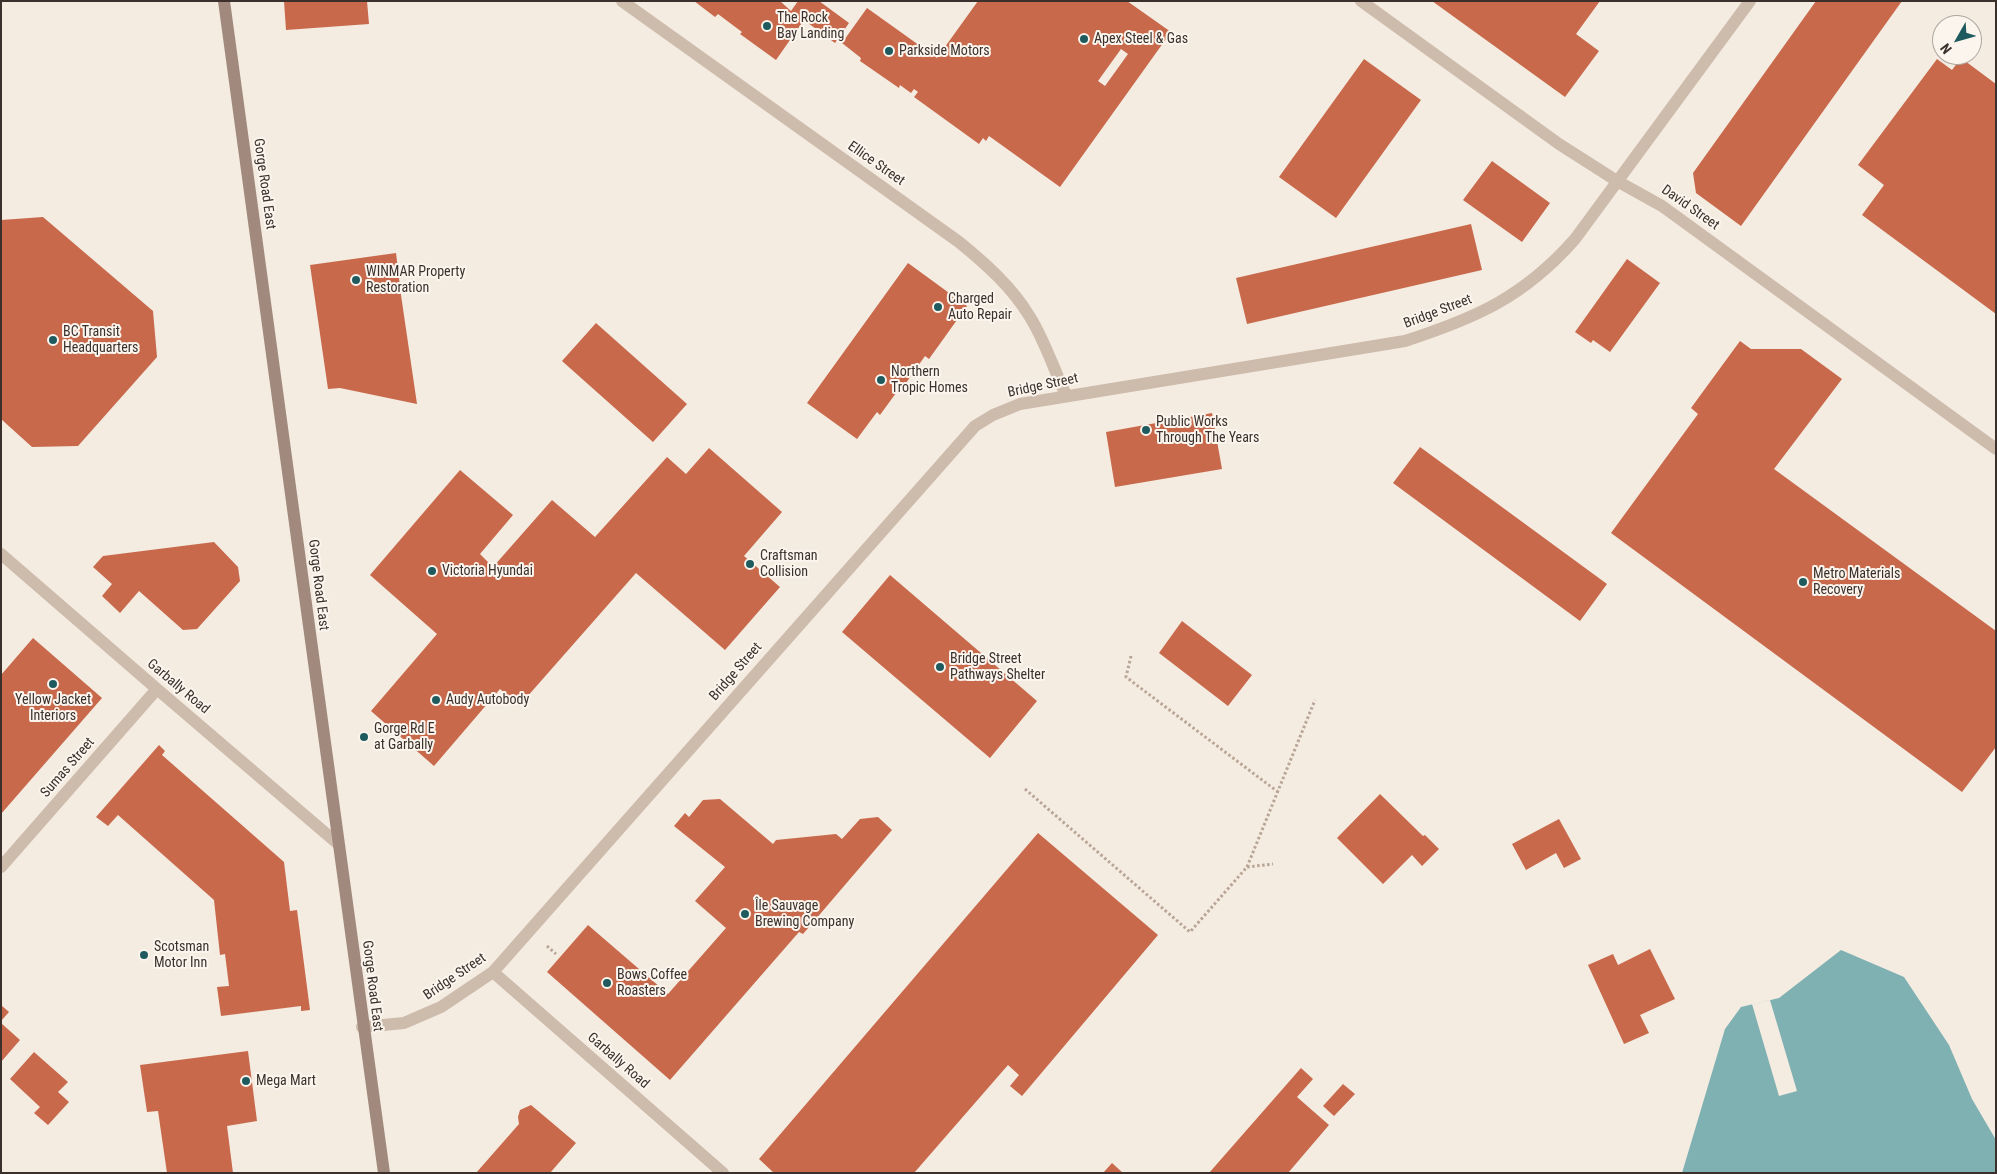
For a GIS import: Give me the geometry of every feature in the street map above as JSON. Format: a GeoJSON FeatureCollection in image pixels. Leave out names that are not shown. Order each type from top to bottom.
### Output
{"type":"FeatureCollection","features":[{"type":"Feature","properties":{"kind":"main road","name":"Gorge Road East"},"geometry":{"type":"LineString","coordinates":[[224,1],[362,1027],[384,1173]]}},
{"type":"Feature","properties":{"kind":"street","name":"Ellice Street"},"geometry":{"type":"LineString","coordinates":[[622,1],[943,230],[979,258],[1006,284],[1032,319],[1066,395]]}},
{"type":"Feature","properties":{"kind":"street","name":"David Street"},"geometry":{"type":"LineString","coordinates":[[1361,1],[1559,144],[1617,181],[1662,206],[1996,449]]}},
{"type":"Feature","properties":{"kind":"street","name":"Bridge Street"},"geometry":{"type":"LineString","coordinates":[[362,1027],[404,1024],[441,1007],[493,972],[975,426],[993,414],[1020,404],[1405,341],[1455,324],[1497,304],[1535,279],[1575,239],[1750,1]]}},
{"type":"Feature","properties":{"kind":"street","name":"Garbally Road"},"geometry":{"type":"LineString","coordinates":[[1,554],[337,842]]}},
{"type":"Feature","properties":{"kind":"street","name":"Sumas Street"},"geometry":{"type":"LineString","coordinates":[[1,867],[157,689]]}},
{"type":"Feature","properties":{"kind":"street","name":"Garbally Road"},"geometry":{"type":"LineString","coordinates":[[493,972],[723,1173]]}},
{"type":"Feature","properties":{"kind":"path"},"geometry":{"type":"LineString","coordinates":[[1131,656],[1126,677],[1278,792]]}},
{"type":"Feature","properties":{"kind":"path"},"geometry":{"type":"LineString","coordinates":[[1025,789],[1190,932],[1247,867],[1315,700]]}},
{"type":"Feature","properties":{"kind":"path"},"geometry":{"type":"LineString","coordinates":[[1247,867],[1273,864]]}},
{"type":"Feature","properties":{"kind":"water"},"geometry":{"type":"Polygon","coordinates":[[[1841,950],[1904,977],[1949,1045],[1972,1099],[1996,1140],[1996,1173],[1682,1173],[1725,1029],[1741,1007],[1779,998],[1841,950]]]}},
{"type":"Feature","properties":{"kind":"pier"},"geometry":{"type":"Polygon","coordinates":[[[1770,1000],[1797,1091],[1779,1096],[1752,1004],[1770,1000]]]}},
{"type":"Feature","properties":{"kind":"building"},"geometry":{"type":"Polygon","coordinates":[[[284,1],[367,1],[369,24],[286,30],[284,1]]]}},
{"type":"Feature","properties":{"kind":"building","name":"The Rock Bay Landing"},"geometry":{"type":"Polygon","coordinates":[[[694,1],[780,1],[791,11],[798,1],[819,1],[849,23],[835,43],[804,20],[776,60],[740,34],[742,32],[718,14],[715,17],[694,1]]]}},
{"type":"Feature","properties":{"kind":"building"},"geometry":{"type":"Polygon","coordinates":[[[978,1],[1127,1],[1171,32],[1060,187],[989,136],[986,141],[983,138],[979,144],[914,97],[918,92],[914,89],[911,93],[900,85],[899,88],[860,61],[861,58],[842,43],[867,8],[937,58],[978,1]],[[1121,49],[1098,81],[1105,86],[1128,54],[1121,49]]]}},
{"type":"Feature","properties":{"kind":"building"},"geometry":{"type":"Polygon","coordinates":[[[1432,1],[1600,1],[1576,34],[1599,51],[1565,97],[1432,1]]]}},
{"type":"Feature","properties":{"kind":"building"},"geometry":{"type":"Polygon","coordinates":[[[1816,1],[1902,1],[1741,226],[1696,193],[1693,173],[1816,1]]]}},
{"type":"Feature","properties":{"kind":"building"},"geometry":{"type":"Polygon","coordinates":[[[1364,59],[1421,100],[1336,218],[1279,177],[1364,59]]]}},
{"type":"Feature","properties":{"kind":"building"},"geometry":{"type":"Polygon","coordinates":[[[1933,65],[1945,65],[1952,70],[1956,65],[1970,65],[1996,84],[1996,314],[1862,215],[1884,185],[1858,165],[1933,65]]]}},
{"type":"Feature","properties":{"kind":"building"},"geometry":{"type":"Polygon","coordinates":[[[1492,161],[1550,203],[1522,242],[1463,200],[1492,161]]]}},
{"type":"Feature","properties":{"kind":"building"},"geometry":{"type":"Polygon","coordinates":[[[43,217],[153,311],[157,357],[78,446],[32,447],[1,419],[1,220],[43,217]]]}},
{"type":"Feature","properties":{"kind":"building"},"geometry":{"type":"Polygon","coordinates":[[[1471,224],[1482,270],[1247,324],[1236,278],[1471,224]]]}},
{"type":"Feature","properties":{"kind":"building"},"geometry":{"type":"Polygon","coordinates":[[[396,253],[417,404],[340,388],[328,389],[310,265],[396,253]]]}},
{"type":"Feature","properties":{"kind":"building"},"geometry":{"type":"Polygon","coordinates":[[[1627,259],[1660,283],[1610,352],[1593,340],[1591,343],[1575,332],[1627,259]]]}},
{"type":"Feature","properties":{"kind":"building"},"geometry":{"type":"Polygon","coordinates":[[[908,263],[967,306],[929,359],[925,356],[880,415],[877,412],[857,439],[807,403],[908,263]]]}},
{"type":"Feature","properties":{"kind":"building"},"geometry":{"type":"Polygon","coordinates":[[[596,323],[687,404],[653,442],[562,361],[596,323]]]}},
{"type":"Feature","properties":{"kind":"building","name":"Metro Materials Recovery"},"geometry":{"type":"Polygon","coordinates":[[[1740,341],[1751,349],[1801,349],[1842,379],[1774,469],[1996,631],[1996,747],[1962,792],[1611,533],[1698,414],[1691,408],[1740,341]]]}},
{"type":"Feature","properties":{"kind":"building"},"geometry":{"type":"Polygon","coordinates":[[[1212,413],[1222,469],[1115,487],[1106,432],[1212,413]]]}},
{"type":"Feature","properties":{"kind":"building"},"geometry":{"type":"Polygon","coordinates":[[[1420,447],[1607,584],[1580,621],[1393,483],[1420,447]]]}},
{"type":"Feature","properties":{"kind":"building"},"geometry":{"type":"Polygon","coordinates":[[[709,448],[782,512],[744,556],[780,587],[725,650],[636,573],[519,706],[500,689],[434,766],[371,711],[437,634],[370,575],[460,470],[513,515],[480,554],[493,567],[552,500],[595,537],[667,457],[686,474],[709,448]]]}},
{"type":"Feature","properties":{"kind":"building"},"geometry":{"type":"Polygon","coordinates":[[[214,542],[238,567],[240,581],[197,629],[183,630],[139,591],[120,613],[102,596],[112,584],[93,567],[103,556],[214,542]]]}},
{"type":"Feature","properties":{"kind":"building","name":"Bridge Street Pathways Shelter"},"geometry":{"type":"Polygon","coordinates":[[[890,575],[1037,701],[990,758],[842,632],[890,575]]]}},
{"type":"Feature","properties":{"kind":"building"},"geometry":{"type":"Polygon","coordinates":[[[1182,621],[1252,675],[1228,706],[1159,653],[1182,621]]]}},
{"type":"Feature","properties":{"kind":"building"},"geometry":{"type":"Polygon","coordinates":[[[33,638],[102,698],[1,814],[1,675],[33,638]]]}},
{"type":"Feature","properties":{"kind":"building"},"geometry":{"type":"Polygon","coordinates":[[[159,745],[165,751],[162,755],[284,862],[290,911],[297,910],[310,1010],[301,1011],[301,1006],[221,1016],[217,987],[229,986],[225,954],[220,955],[214,900],[118,815],[108,826],[96,817],[159,745]]]}},
{"type":"Feature","properties":{"kind":"building"},"geometry":{"type":"Polygon","coordinates":[[[1380,794],[1439,849],[1422,866],[1412,855],[1383,884],[1337,838],[1380,794]]]}},
{"type":"Feature","properties":{"kind":"building"},"geometry":{"type":"Polygon","coordinates":[[[720,799],[773,844],[776,840],[836,834],[842,839],[860,819],[878,817],[892,830],[803,934],[799,932],[670,1080],[547,972],[588,925],[668,994],[726,928],[695,901],[725,867],[674,826],[685,813],[689,817],[703,800],[720,799]]]}},
{"type":"Feature","properties":{"kind":"building"},"geometry":{"type":"Polygon","coordinates":[[[1559,819],[1581,859],[1564,868],[1556,853],[1526,870],[1512,844],[1559,819]]]}},
{"type":"Feature","properties":{"kind":"building"},"geometry":{"type":"Polygon","coordinates":[[[1038,833],[1158,935],[1022,1096],[1010,1086],[1019,1075],[1008,1065],[914,1173],[774,1173],[759,1159],[1038,833]]]}},
{"type":"Feature","properties":{"kind":"building"},"geometry":{"type":"Polygon","coordinates":[[[1650,949],[1675,999],[1640,1015],[1649,1033],[1624,1044],[1588,965],[1613,954],[1618,965],[1650,949]]]}},
{"type":"Feature","properties":{"kind":"building"},"geometry":{"type":"Polygon","coordinates":[[[1,1005],[9,1012],[1,1021],[1,1005]]]}},
{"type":"Feature","properties":{"kind":"building"},"geometry":{"type":"Polygon","coordinates":[[[1,1023],[20,1040],[1,1062],[1,1023]]]}},
{"type":"Feature","properties":{"kind":"building"},"geometry":{"type":"Polygon","coordinates":[[[248,1051],[257,1121],[227,1126],[233,1173],[167,1173],[158,1111],[147,1112],[140,1065],[248,1051]]]}},
{"type":"Feature","properties":{"kind":"building"},"geometry":{"type":"Polygon","coordinates":[[[34,1052],[68,1082],[58,1092],[69,1102],[48,1125],[34,1113],[40,1107],[10,1079],[34,1052]]]}},
{"type":"Feature","properties":{"kind":"building"},"geometry":{"type":"Polygon","coordinates":[[[1301,1068],[1313,1079],[1297,1097],[1329,1125],[1288,1173],[1209,1173],[1301,1068]]]}},
{"type":"Feature","properties":{"kind":"building"},"geometry":{"type":"Polygon","coordinates":[[[1343,1084],[1355,1094],[1334,1116],[1323,1106],[1343,1084]]]}},
{"type":"Feature","properties":{"kind":"building"},"geometry":{"type":"Polygon","coordinates":[[[531,1105],[576,1143],[550,1173],[476,1173],[519,1124],[520,1110],[531,1105]]]}},
{"type":"Feature","properties":{"kind":"building"},"geometry":{"type":"Polygon","coordinates":[[[1112,1163],[1123,1173],[1103,1173],[1112,1163]]]}},
{"type":"Feature","properties":{"kind":"place","name":"The Rock Bay Landing"},"geometry":{"type":"Point","coordinates":[767,26]}},
{"type":"Feature","properties":{"kind":"place","name":"Apex Steel & Gas"},"geometry":{"type":"Point","coordinates":[1084,39]}},
{"type":"Feature","properties":{"kind":"place","name":"Parkside Motors"},"geometry":{"type":"Point","coordinates":[889,51]}},
{"type":"Feature","properties":{"kind":"place","name":"WINMAR Property Restoration"},"geometry":{"type":"Point","coordinates":[356,280]}},
{"type":"Feature","properties":{"kind":"place","name":"Charged Auto Repair"},"geometry":{"type":"Point","coordinates":[938,307]}},
{"type":"Feature","properties":{"kind":"place","name":"BC Transit Headquarters"},"geometry":{"type":"Point","coordinates":[53,340]}},
{"type":"Feature","properties":{"kind":"place","name":"Northern Tropic Homes"},"geometry":{"type":"Point","coordinates":[881,380]}},
{"type":"Feature","properties":{"kind":"place","name":"Public Works Through The Years"},"geometry":{"type":"Point","coordinates":[1146,430]}},
{"type":"Feature","properties":{"kind":"place","name":"Craftsman Collision"},"geometry":{"type":"Point","coordinates":[750,564]}},
{"type":"Feature","properties":{"kind":"place","name":"Victoria Hyundai"},"geometry":{"type":"Point","coordinates":[432,571]}},
{"type":"Feature","properties":{"kind":"place","name":"Metro Materials Recovery"},"geometry":{"type":"Point","coordinates":[1803,582]}},
{"type":"Feature","properties":{"kind":"place","name":"Bridge Street Pathways Shelter"},"geometry":{"type":"Point","coordinates":[940,667]}},
{"type":"Feature","properties":{"kind":"place","name":"Yellow Jacket Interiors"},"geometry":{"type":"Point","coordinates":[53,684]}},
{"type":"Feature","properties":{"kind":"place","name":"Audy Autobody"},"geometry":{"type":"Point","coordinates":[436,700]}},
{"type":"Feature","properties":{"kind":"place","name":"Gorge Rd E at Garbally"},"geometry":{"type":"Point","coordinates":[364,737]}},
{"type":"Feature","properties":{"kind":"place","name":"Île Sauvage Brewing Company"},"geometry":{"type":"Point","coordinates":[745,914]}},
{"type":"Feature","properties":{"kind":"place","name":"Scotsman Motor Inn"},"geometry":{"type":"Point","coordinates":[144,955]}},
{"type":"Feature","properties":{"kind":"place","name":"Bows Coffee Roasters"},"geometry":{"type":"Point","coordinates":[607,983]}},
{"type":"Feature","properties":{"kind":"place","name":"Mega Mart"},"geometry":{"type":"Point","coordinates":[246,1081]}}]}
